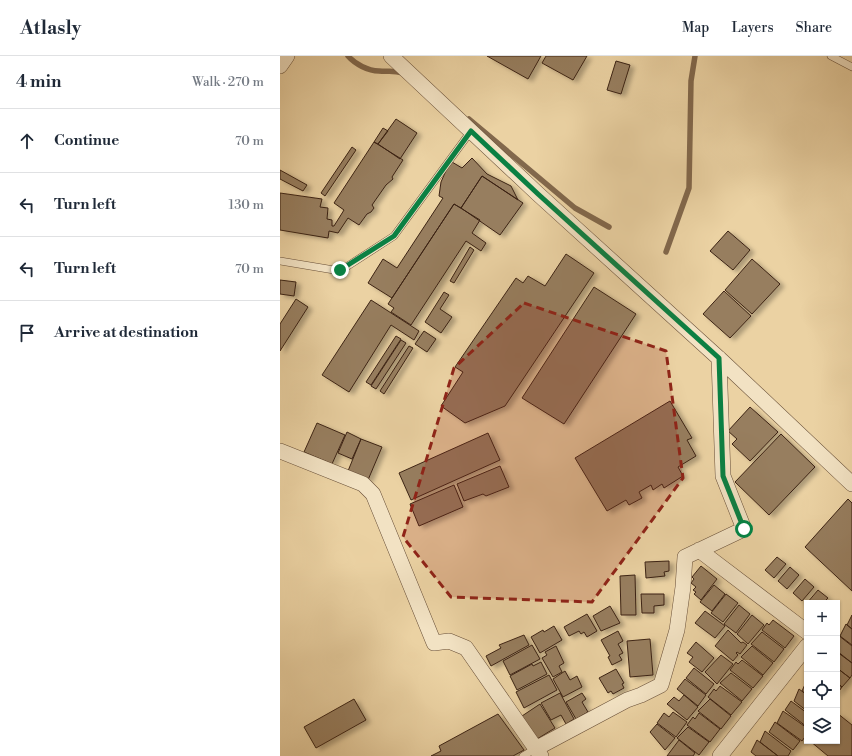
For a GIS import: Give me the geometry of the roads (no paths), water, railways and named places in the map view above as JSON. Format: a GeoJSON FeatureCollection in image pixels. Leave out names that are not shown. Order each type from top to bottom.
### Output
{"type":"FeatureCollection","features":[{"type":"Feature","properties":{"kind":"street"},"geometry":{"type":"LineString","coordinates":[[280,66],[287,56]]}},
{"type":"Feature","properties":{"kind":"street"},"geometry":{"type":"LineString","coordinates":[[391,56],[538,194],[719,358],[852,484]]}},
{"type":"Feature","properties":{"kind":"street"},"geometry":{"type":"LineString","coordinates":[[280,451],[363,484],[373,494],[434,643],[449,641],[466,648],[533,754],[627,700],[641,696],[660,685],[677,630],[683,587],[685,557],[744,529],[723,476],[719,358]]}},
{"type":"Feature","properties":{"kind":"street"},"geometry":{"type":"LineString","coordinates":[[699,550],[804,630]]}},
{"type":"Feature","properties":{"kind":"street"},"geometry":{"type":"LineString","coordinates":[[720,756],[804,650]]}},
{"type":"Feature","properties":{"kind":"lane"},"geometry":{"type":"LineString","coordinates":[[831,56],[852,67]]}},
{"type":"Feature","properties":{"kind":"lane"},"geometry":{"type":"LineString","coordinates":[[280,261],[340,270],[394,236],[471,131]]}},
{"type":"Feature","properties":{"kind":"waterway"},"geometry":{"type":"LineString","coordinates":[[348,56],[358,64],[370,70],[402,73]]}},
{"type":"Feature","properties":{"kind":"waterway"},"geometry":{"type":"LineString","coordinates":[[666,252],[689,188],[691,81],[695,56]]}},
{"type":"Feature","properties":{"kind":"waterway"},"geometry":{"type":"LineString","coordinates":[[469,119],[575,208],[609,227]]}}]}
